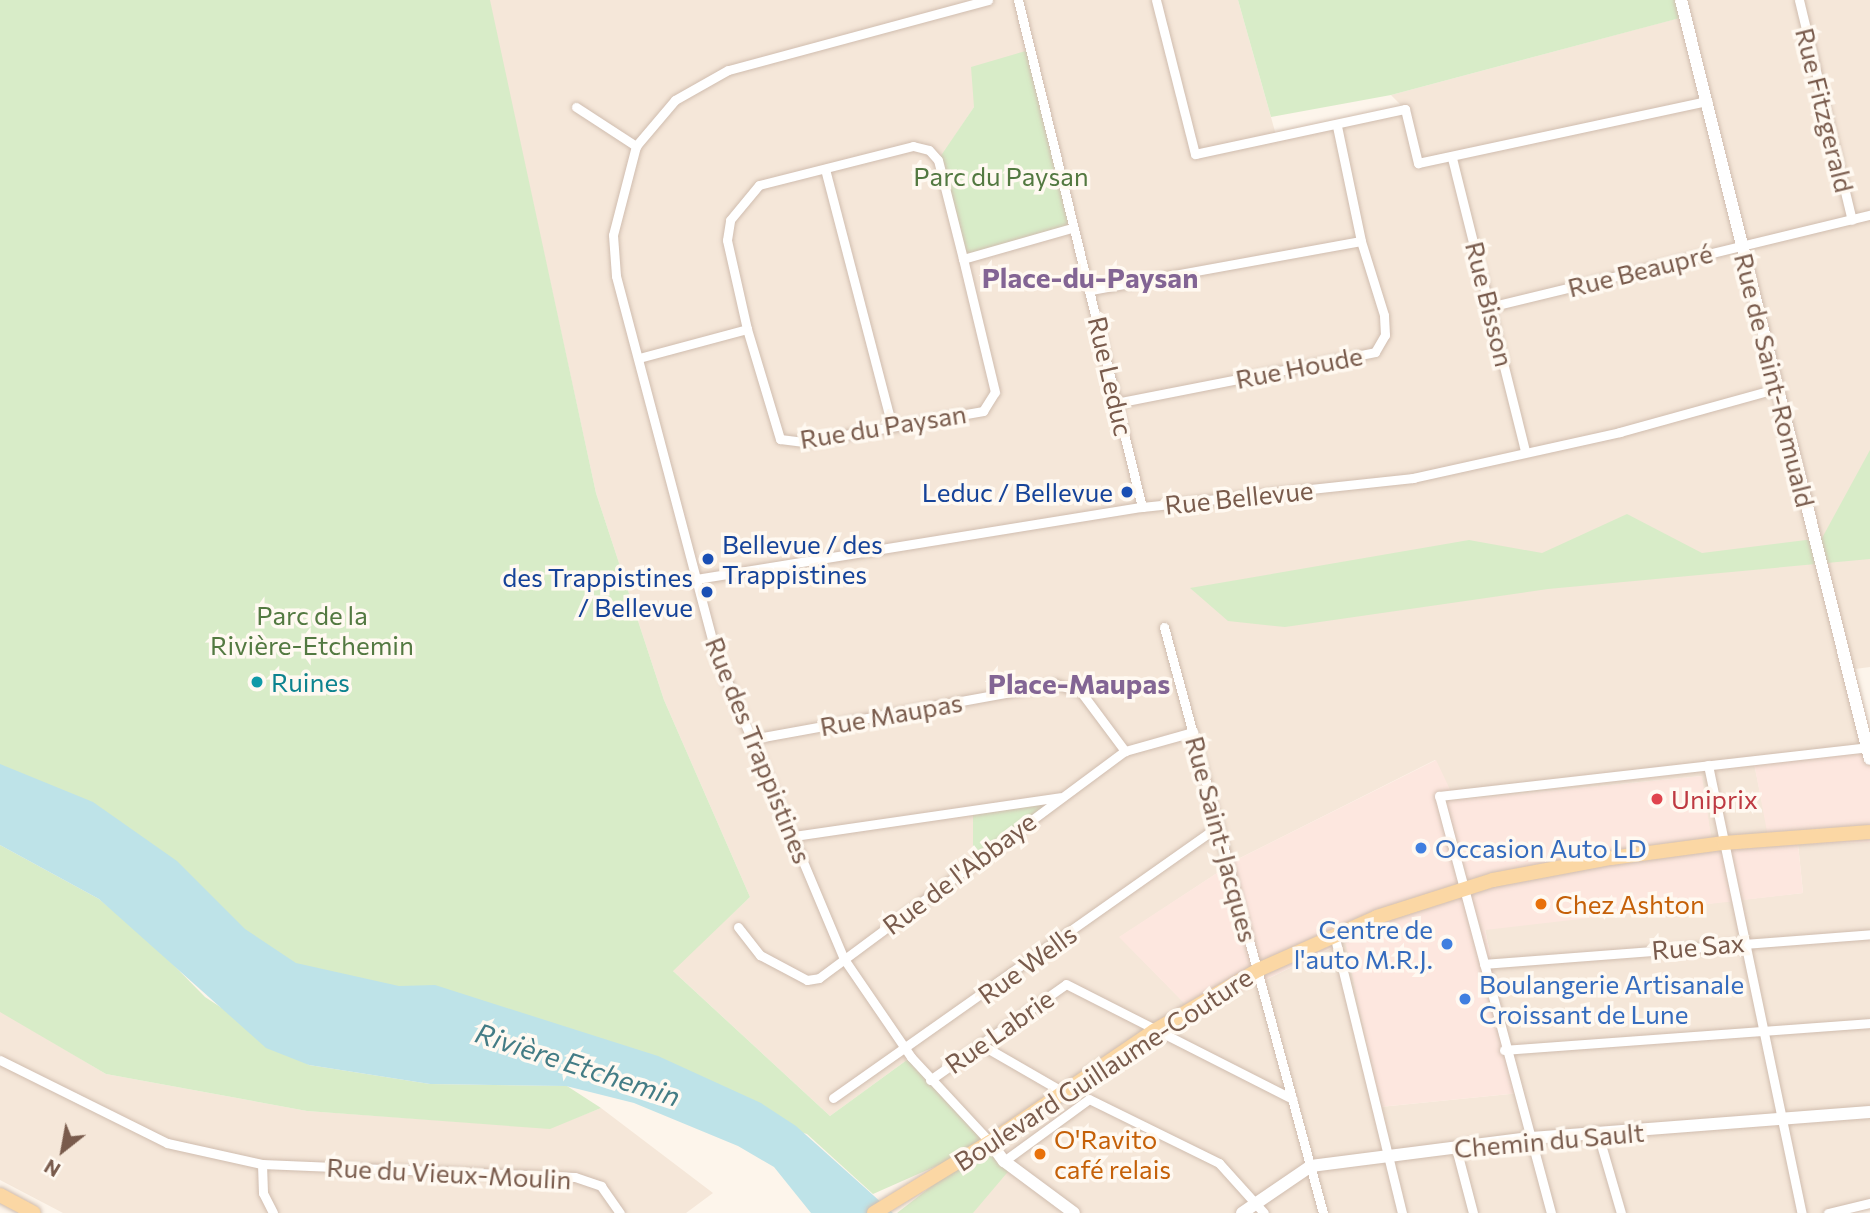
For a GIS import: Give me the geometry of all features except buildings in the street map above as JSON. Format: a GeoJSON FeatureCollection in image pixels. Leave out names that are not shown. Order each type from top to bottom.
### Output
{"type":"FeatureCollection","features":[{"type":"Feature","properties":{"kind":"main road","name":"Boulevard Guillaume-Couture"},"geometry":{"type":"LineString","coordinates":[[874,1213],[990,1142],[1154,1031],[1258,970],[1334,934],[1463,890],[1611,858],[1724,843],[1870,832]]}},
{"type":"Feature","properties":{"kind":"main road"},"geometry":{"type":"LineString","coordinates":[[0,1195],[34,1213]]}},
{"type":"Feature","properties":{"kind":"street","name":"Rue des Trappistines"},"geometry":{"type":"LineString","coordinates":[[988,0],[728,71],[675,100],[636,146],[613,235],[616,275],[717,656],[844,959],[930,1080],[990,1142]]}},
{"type":"Feature","properties":{"kind":"street","name":"Rue Leduc"},"geometry":{"type":"LineString","coordinates":[[1018,0],[1142,507]]}},
{"type":"Feature","properties":{"kind":"street"},"geometry":{"type":"LineString","coordinates":[[1156,0],[1195,154],[1337,126],[1405,109],[1418,163],[1452,158],[1707,101]]}},
{"type":"Feature","properties":{"kind":"street","name":"Rue de Saint-Romuald"},"geometry":{"type":"LineString","coordinates":[[1681,0],[1775,389],[1868,753]]}},
{"type":"Feature","properties":{"kind":"street","name":"Rue Fitzgerald"},"geometry":{"type":"LineString","coordinates":[[1799,0],[1852,220]]}},
{"type":"Feature","properties":{"kind":"street"},"geometry":{"type":"LineString","coordinates":[[576,107],[636,146]]}},
{"type":"Feature","properties":{"kind":"street","name":"Rue Houde"},"geometry":{"type":"LineString","coordinates":[[1116,403],[1375,352],[1385,335],[1384,315],[1362,241],[1337,126]]}},
{"type":"Feature","properties":{"kind":"street","name":"Rue du Paysan"},"geometry":{"type":"LineString","coordinates":[[913,146],[929,150],[939,160],[995,392],[992,402],[983,411],[891,423],[804,442],[780,439],[747,329],[727,240],[730,220],[759,185],[825,169],[913,146]]}},
{"type":"Feature","properties":{"kind":"street","name":"Rue Bisson"},"geometry":{"type":"LineString","coordinates":[[1452,158],[1493,306],[1525,450]]}},
{"type":"Feature","properties":{"kind":"street"},"geometry":{"type":"LineString","coordinates":[[825,169],[891,423]]}},
{"type":"Feature","properties":{"kind":"street","name":"Rue Beaupré"},"geometry":{"type":"LineString","coordinates":[[1493,306],[1870,215]]}},
{"type":"Feature","properties":{"kind":"street"},"geometry":{"type":"LineString","coordinates":[[963,259],[1072,228]]}},
{"type":"Feature","properties":{"kind":"street"},"geometry":{"type":"LineString","coordinates":[[1091,290],[1362,241]]}},
{"type":"Feature","properties":{"kind":"street"},"geometry":{"type":"LineString","coordinates":[[639,358],[747,329]]}},
{"type":"Feature","properties":{"kind":"street","name":"Rue Bellevue"},"geometry":{"type":"LineString","coordinates":[[696,579],[1142,507],[1413,478],[1525,450],[1620,432],[1775,389]]}},
{"type":"Feature","properties":{"kind":"street","name":"Rue Saint-Jacques"},"geometry":{"type":"LineString","coordinates":[[1164,627],[1323,1213]]}},
{"type":"Feature","properties":{"kind":"street","name":"Rue Maupas"},"geometry":{"type":"LineString","coordinates":[[752,739],[1056,684],[1081,692],[1125,751]]}},
{"type":"Feature","properties":{"kind":"street","name":"Rue de l'Abbaye"},"geometry":{"type":"LineString","coordinates":[[737,927],[760,955],[807,980],[819,978],[1125,751],[1193,732]]}},
{"type":"Feature","properties":{"kind":"street"},"geometry":{"type":"LineString","coordinates":[[1551,1213],[1504,1050],[1439,796],[1708,765],[1868,753]]}},
{"type":"Feature","properties":{"kind":"street"},"geometry":{"type":"LineString","coordinates":[[1708,765],[1802,1213]]}},
{"type":"Feature","properties":{"kind":"street"},"geometry":{"type":"LineString","coordinates":[[794,836],[1061,796]]}},
{"type":"Feature","properties":{"kind":"street","name":"Rue Wells"},"geometry":{"type":"LineString","coordinates":[[833,1098],[907,1050],[1219,826]]}},
{"type":"Feature","properties":{"kind":"street","name":"Rue Sax"},"geometry":{"type":"LineString","coordinates":[[1484,964],[1870,933]]}},
{"type":"Feature","properties":{"kind":"street"},"geometry":{"type":"LineString","coordinates":[[1334,934],[1402,1213]]}},
{"type":"Feature","properties":{"kind":"street","name":"Rue Labrie"},"geometry":{"type":"LineString","coordinates":[[930,1080],[1066,984],[1154,1031],[1293,1099]]}},
{"type":"Feature","properties":{"kind":"street"},"geometry":{"type":"LineString","coordinates":[[1504,1050],[1870,1023]]}},
{"type":"Feature","properties":{"kind":"street"},"geometry":{"type":"LineString","coordinates":[[980,1044],[1065,1093]]}},
{"type":"Feature","properties":{"kind":"street","name":"Rue du Vieux-Moulin"},"geometry":{"type":"LineString","coordinates":[[0,1060],[152,1138],[262,1164],[575,1177],[601,1186],[620,1213]]}},
{"type":"Feature","properties":{"kind":"street"},"geometry":{"type":"LineString","coordinates":[[1004,1161],[1089,1099],[1219,1163],[1264,1213]]}},
{"type":"Feature","properties":{"kind":"street","name":"Chemin du Sault"},"geometry":{"type":"LineString","coordinates":[[1242,1213],[1311,1166],[1531,1138],[1783,1121],[1870,1112]]}},
{"type":"Feature","properties":{"kind":"street"},"geometry":{"type":"LineString","coordinates":[[1598,1134],[1621,1213]]}},
{"type":"Feature","properties":{"kind":"street"},"geometry":{"type":"LineString","coordinates":[[990,1142],[1004,1161],[1074,1213]]}},
{"type":"Feature","properties":{"kind":"street"},"geometry":{"type":"LineString","coordinates":[[1456,1148],[1473,1213]]}},
{"type":"Feature","properties":{"kind":"street"},"geometry":{"type":"LineString","coordinates":[[262,1164],[263,1193],[273,1213]]}},
{"type":"Feature","properties":{"kind":"street"},"geometry":{"type":"LineString","coordinates":[[1828,1213],[1870,1203]]}},
{"type":"Feature","properties":{"kind":"shaded area"},"geometry":{"type":"Polygon","coordinates":[[[489,0],[1238,0],[1276,135],[1406,110],[1391,95],[1679,18],[1675,0],[1870,0],[1870,667],[1855,669],[1870,744],[1754,763],[1770,842],[1713,850],[1701,776],[1454,800],[1435,760],[1240,858],[1120,937],[1195,1014],[1346,941],[1380,1107],[1520,1093],[1485,929],[1803,893],[1798,844],[1870,842],[1870,1203],[1828,1213],[971,1213],[911,1057],[830,1116],[672,970],[750,897],[664,700],[596,493],[489,0]],[[974,107],[939,160],[963,258],[974,107]]]}},
{"type":"Feature","properties":{"kind":"shaded area"},"geometry":{"type":"Polygon","coordinates":[[[1870,744],[1870,842],[1798,844],[1803,893],[1485,930],[1520,1093],[1380,1107],[1345,941],[1195,1014],[1119,937],[1240,858],[1436,760],[1455,800],[1702,776],[1713,849],[1769,842],[1754,763],[1870,744]]]}},
{"type":"Feature","properties":{"kind":"shaded area"},"geometry":{"type":"Polygon","coordinates":[[[0,1011],[106,1074],[307,1111],[550,1128],[601,1108],[713,1193],[686,1213],[63,1213],[0,1180],[0,1011]]]}},
{"type":"Feature","properties":{"kind":"green space","name":"Parc de la Rivière-Etchemin"},"geometry":{"type":"Polygon","coordinates":[[[0,0],[490,0],[596,493],[664,700],[750,897],[673,971],[830,1116],[911,1057],[1012,1167],[973,1213],[897,1213],[986,1144],[873,1194],[807,1134],[684,1097],[347,1021],[0,805],[0,0]]]}},
{"type":"Feature","properties":{"kind":"green space"},"geometry":{"type":"Polygon","coordinates":[[[1238,0],[1675,0],[1680,18],[1391,95],[1271,117],[1238,0]]]}},
{"type":"Feature","properties":{"kind":"green space","name":"Parc du Paysan"},"geometry":{"type":"Polygon","coordinates":[[[1029,50],[1072,228],[963,259],[938,160],[974,107],[971,67],[1029,50]]]}},
{"type":"Feature","properties":{"kind":"green space"},"geometry":{"type":"Polygon","coordinates":[[[1870,450],[1870,559],[1548,589],[1285,627],[1228,621],[1190,588],[1469,540],[1542,553],[1627,514],[1702,553],[1822,538],[1870,450]]]}},
{"type":"Feature","properties":{"kind":"green space"},"geometry":{"type":"Polygon","coordinates":[[[1061,796],[973,862],[973,809],[1061,796]]]}},
{"type":"Feature","properties":{"kind":"green space"},"geometry":{"type":"Polygon","coordinates":[[[0,845],[99,899],[148,939],[205,997],[309,1065],[430,1084],[567,1086],[601,1108],[550,1129],[307,1111],[106,1074],[0,1012],[0,845]]]}},
{"type":"Feature","properties":{"kind":"water","name":"Rivière Etchemin"},"geometry":{"type":"Polygon","coordinates":[[[0,764],[93,802],[177,861],[245,929],[296,963],[399,986],[435,985],[658,1056],[761,1103],[796,1126],[893,1213],[811,1213],[774,1167],[738,1146],[634,1103],[566,1086],[430,1084],[309,1065],[266,1048],[99,899],[0,845],[0,764]]]}},
{"type":"Feature","properties":{"kind":"place","name":"Leduc / Bellevue"},"geometry":{"type":"Point","coordinates":[1127,492]}},
{"type":"Feature","properties":{"kind":"place","name":"Bellevue / des Trappistines"},"geometry":{"type":"Point","coordinates":[708,559]}},
{"type":"Feature","properties":{"kind":"place","name":"des Trappistines / Bellevue"},"geometry":{"type":"Point","coordinates":[707,592]}},
{"type":"Feature","properties":{"kind":"place","name":"Ruines"},"geometry":{"type":"Point","coordinates":[257,682]}},
{"type":"Feature","properties":{"kind":"place","name":"Uniprix"},"geometry":{"type":"Point","coordinates":[1657,799]}},
{"type":"Feature","properties":{"kind":"place","name":"Occasion Auto LD"},"geometry":{"type":"Point","coordinates":[1421,848]}},
{"type":"Feature","properties":{"kind":"place","name":"Chez Ashton"},"geometry":{"type":"Point","coordinates":[1541,904]}},
{"type":"Feature","properties":{"kind":"place","name":"Centre de l'auto M.R.J."},"geometry":{"type":"Point","coordinates":[1447,944]}},
{"type":"Feature","properties":{"kind":"place","name":"Boulangerie Artisanale Croissant de Lune"},"geometry":{"type":"Point","coordinates":[1465,999]}},
{"type":"Feature","properties":{"kind":"place","name":"O'Ravito café relais"},"geometry":{"type":"Point","coordinates":[1040,1154]}},
{"type":"Feature","properties":{"kind":"district","name":"Place-du-Paysan"},"geometry":{"type":"Point","coordinates":[1090,277]}},
{"type":"Feature","properties":{"kind":"district","name":"Place-Maupas"},"geometry":{"type":"Point","coordinates":[1079,683]}}]}
